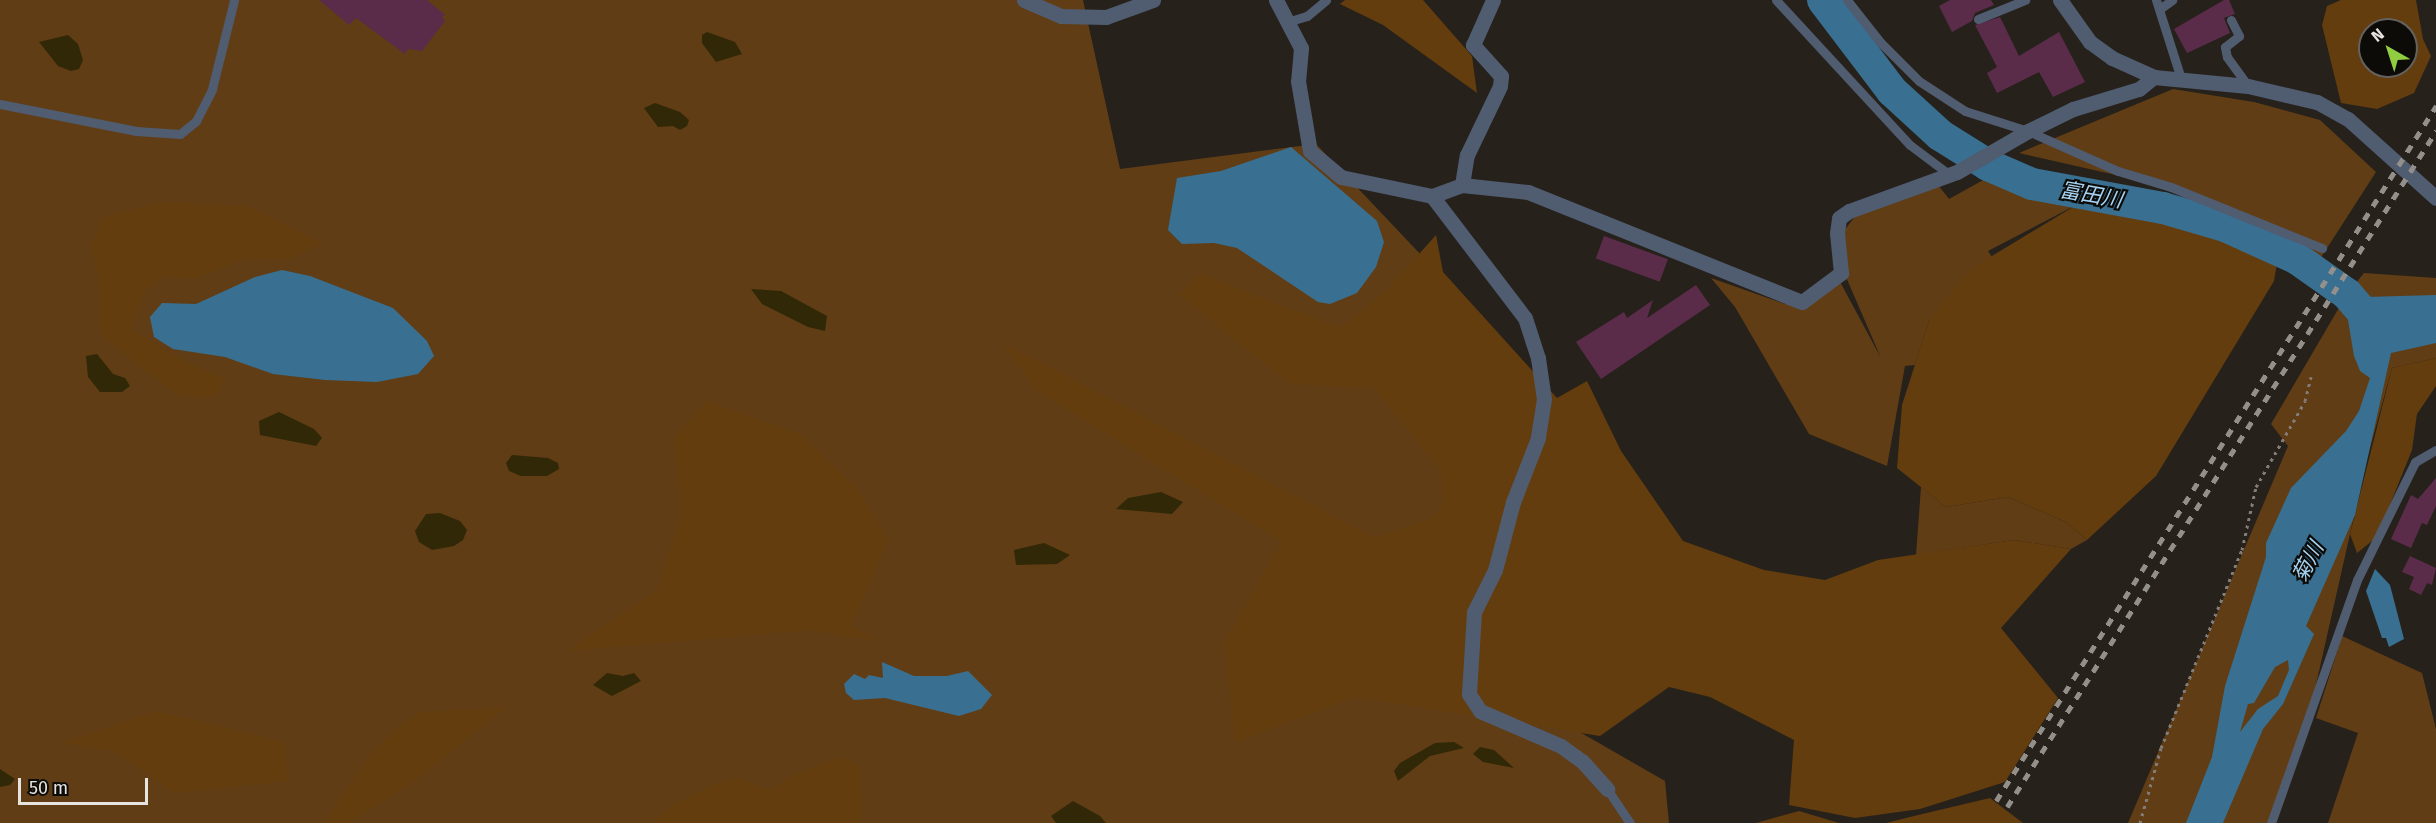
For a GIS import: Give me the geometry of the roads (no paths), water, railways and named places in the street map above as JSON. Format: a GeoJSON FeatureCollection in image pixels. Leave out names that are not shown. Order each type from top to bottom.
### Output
{"type":"FeatureCollection","features":[{"type":"Feature","properties":{"kind":"street"},"geometry":{"type":"LineString","coordinates":[[1024,0],[1061,16],[1106,17],[1153,0]]}},
{"type":"Feature","properties":{"kind":"street"},"geometry":{"type":"LineString","coordinates":[[1276,0],[1300,48],[1298,81],[1310,151],[1341,177],[1432,196],[1462,186],[1528,192],[1802,302],[1841,273],[1836,252],[1839,218],[1849,211],[1953,174],[2028,130],[2073,109],[2139,89],[2154,77]]}},
{"type":"Feature","properties":{"kind":"street"},"geometry":{"type":"LineString","coordinates":[[1462,186],[1467,155],[1502,76],[1473,45],[1493,0]]}},
{"type":"Feature","properties":{"kind":"street"},"geometry":{"type":"LineString","coordinates":[[2060,0],[2090,42],[2112,58],[2154,77],[2182,82],[2248,86],[2317,102],[2348,119],[2436,198]]}},
{"type":"Feature","properties":{"kind":"street"},"geometry":{"type":"LineString","coordinates":[[1432,196],[1525,318],[1538,358],[1544,399],[1538,438],[1513,502],[1494,570],[1474,612],[1469,694],[1480,711],[1561,746],[1582,761],[1607,789]]}},
{"type":"Feature","properties":{"kind":"lane"},"geometry":{"type":"LineString","coordinates":[[0,104],[136,131],[180,134],[196,121],[212,89],[234,0]]}},
{"type":"Feature","properties":{"kind":"lane"},"geometry":{"type":"LineString","coordinates":[[1287,22],[1306,16],[1326,0]]}},
{"type":"Feature","properties":{"kind":"lane"},"geometry":{"type":"LineString","coordinates":[[1776,0],[1910,145],[1953,174]]}},
{"type":"Feature","properties":{"kind":"lane"},"geometry":{"type":"LineString","coordinates":[[1847,0],[1880,42],[1919,81],[1965,111],[2028,130],[2118,171],[2171,187],[2322,248]]}},
{"type":"Feature","properties":{"kind":"lane"},"geometry":{"type":"LineString","coordinates":[[1977,19],[2025,0]]}},
{"type":"Feature","properties":{"kind":"lane"},"geometry":{"type":"LineString","coordinates":[[2172,0],[2158,4],[2182,82]]}},
{"type":"Feature","properties":{"kind":"lane"},"geometry":{"type":"LineString","coordinates":[[2231,20],[2239,36],[2226,47],[2227,57],[2248,86]]}},
{"type":"Feature","properties":{"kind":"lane"},"geometry":{"type":"LineString","coordinates":[[2271,823],[2357,580],[2415,462],[2436,450]]}},
{"type":"Feature","properties":{"kind":"lane"},"geometry":{"type":"LineString","coordinates":[[1607,789],[1630,823]]}},
{"type":"Feature","properties":{"kind":"water"},"geometry":{"type":"Polygon","coordinates":[[[1291,147],[1377,221],[1384,242],[1376,267],[1357,293],[1330,304],[1318,302],[1237,248],[1214,243],[1182,244],[1168,230],[1177,178],[1221,171],[1291,147]]]}},
{"type":"Feature","properties":{"kind":"water"},"geometry":{"type":"Polygon","coordinates":[[[282,270],[310,276],[393,308],[427,341],[434,356],[418,374],[377,382],[325,380],[273,374],[225,357],[173,349],[154,337],[150,317],[162,303],[196,304],[255,277],[282,270]]]}},
{"type":"Feature","properties":{"kind":"water","name":"菊川"},"geometry":{"type":"Polygon","coordinates":[[[2436,295],[2436,343],[2391,353],[2355,515],[2306,626],[2314,634],[2283,704],[2263,729],[2223,823],[2186,823],[2212,757],[2225,686],[2266,557],[2266,543],[2291,488],[2346,431],[2359,411],[2370,378],[2360,371],[2354,356],[2348,320],[2365,297],[2436,295]],[[2288,660],[2275,667],[2254,703],[2248,704],[2240,732],[2258,709],[2278,696],[2289,670],[2288,660]]]}},
{"type":"Feature","properties":{"kind":"water"},"geometry":{"type":"Polygon","coordinates":[[[2375,569],[2390,585],[2404,639],[2389,647],[2386,638],[2382,638],[2366,591],[2375,569]]]}},
{"type":"Feature","properties":{"kind":"water"},"geometry":{"type":"Polygon","coordinates":[[[882,662],[914,676],[947,676],[968,671],[992,695],[981,709],[959,716],[885,698],[854,700],[846,693],[844,684],[854,674],[865,679],[869,675],[883,678],[882,662]]]}},
{"type":"Feature","properties":{"kind":"waterway","name":"富田川"},"geometry":{"type":"LineString","coordinates":[[1823,0],[1892,91],[1940,135],[1988,165],[2032,184],[2163,208],[2225,226],[2296,258],[2347,294],[2384,337]]}},
{"type":"Feature","properties":{"kind":"railway"},"geometry":{"type":"LineString","coordinates":[[1996,801],[2436,106]]}},
{"type":"Feature","properties":{"kind":"railway"},"geometry":{"type":"LineString","coordinates":[[2007,807],[2436,131]]}}]}
